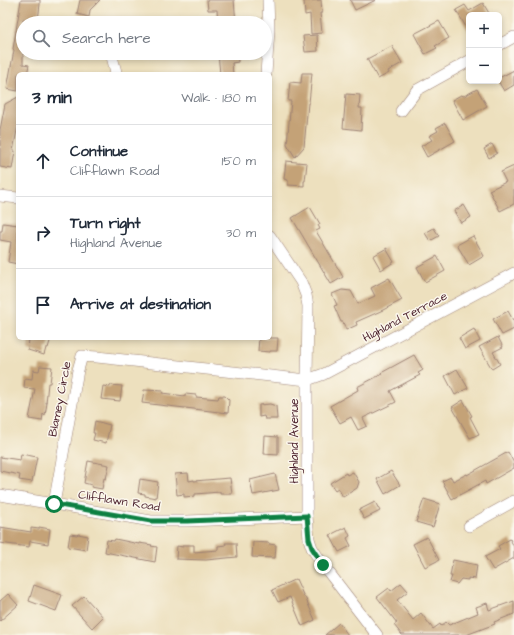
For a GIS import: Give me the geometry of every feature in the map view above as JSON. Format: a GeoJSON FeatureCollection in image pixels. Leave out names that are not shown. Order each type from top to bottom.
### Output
{"type":"FeatureCollection","features":[{"type":"Feature","properties":{"kind":"street"},"geometry":{"type":"LineString","coordinates":[[268,0],[269,16]]}},
{"type":"Feature","properties":{"kind":"street"},"geometry":{"type":"LineString","coordinates":[[502,43],[514,37]]}},
{"type":"Feature","properties":{"kind":"street"},"geometry":{"type":"LineString","coordinates":[[113,60],[116,72]]}},
{"type":"Feature","properties":{"kind":"street"},"geometry":{"type":"LineString","coordinates":[[266,72],[267,60]]}},
{"type":"Feature","properties":{"kind":"street"},"geometry":{"type":"LineString","coordinates":[[401,111],[417,90],[466,63]]}},
{"type":"Feature","properties":{"kind":"street"},"geometry":{"type":"LineString","coordinates":[[0,196],[16,198]]}},
{"type":"Feature","properties":{"kind":"street","name":"Highland Avenue"},"geometry":{"type":"LineString","coordinates":[[272,239],[301,282],[308,306],[306,380],[307,516],[309,539],[312,548],[323,565],[377,635]]}},
{"type":"Feature","properties":{"kind":"street","name":"Highland Terrace"},"geometry":{"type":"LineString","coordinates":[[306,380],[324,374],[514,273]]}},
{"type":"Feature","properties":{"kind":"street","name":"Blamey Circle"},"geometry":{"type":"LineString","coordinates":[[54,504],[78,370],[82,356],[306,380]]}},
{"type":"Feature","properties":{"kind":"street","name":"Clifflawn Road"},"geometry":{"type":"LineString","coordinates":[[0,495],[151,521],[307,516]]}},
{"type":"Feature","properties":{"kind":"street"},"geometry":{"type":"LineString","coordinates":[[469,526],[514,501]]}},
{"type":"Feature","properties":{"kind":"building"},"geometry":{"type":"Polygon","coordinates":[[[21,0],[40,0],[39,16],[18,16],[21,0]]]}},
{"type":"Feature","properties":{"kind":"building"},"geometry":{"type":"Polygon","coordinates":[[[80,0],[100,0],[90,10],[89,16],[77,14],[80,0]]]}},
{"type":"Feature","properties":{"kind":"building"},"geometry":{"type":"Polygon","coordinates":[[[207,0],[234,0],[235,16],[217,16],[217,10],[208,10],[207,0]]]}},
{"type":"Feature","properties":{"kind":"building"},"geometry":{"type":"Polygon","coordinates":[[[321,0],[322,13],[320,13],[322,33],[311,34],[310,14],[305,15],[304,1],[321,0]]]}},
{"type":"Feature","properties":{"kind":"building"},"geometry":{"type":"Polygon","coordinates":[[[350,0],[376,0],[355,10],[350,0]]]}},
{"type":"Feature","properties":{"kind":"building"},"geometry":{"type":"Polygon","coordinates":[[[483,3],[488,12],[466,12],[466,27],[456,10],[465,5],[469,11],[483,3]]]}},
{"type":"Feature","properties":{"kind":"building"},"geometry":{"type":"Polygon","coordinates":[[[439,21],[449,38],[435,46],[437,48],[425,54],[414,34],[439,21]]]}},
{"type":"Feature","properties":{"kind":"building"},"geometry":{"type":"Polygon","coordinates":[[[16,31],[16,60],[23,60],[23,64],[29,65],[27,72],[16,72],[16,91],[7,89],[16,31]]]}},
{"type":"Feature","properties":{"kind":"building"},"geometry":{"type":"Polygon","coordinates":[[[317,35],[318,51],[305,52],[303,36],[317,35]]]}},
{"type":"Feature","properties":{"kind":"building"},"geometry":{"type":"Polygon","coordinates":[[[392,46],[402,63],[378,79],[367,59],[392,46]]]}},
{"type":"Feature","properties":{"kind":"building"},"geometry":{"type":"Polygon","coordinates":[[[219,60],[238,60],[238,62],[232,63],[233,72],[220,72],[219,60]]]}},
{"type":"Feature","properties":{"kind":"building"},"geometry":{"type":"Polygon","coordinates":[[[514,70],[514,85],[504,91],[500,84],[502,84],[502,76],[514,70]]]}},
{"type":"Feature","properties":{"kind":"building"},"geometry":{"type":"Polygon","coordinates":[[[302,73],[312,73],[304,147],[295,157],[287,144],[291,101],[288,101],[290,82],[301,83],[302,73]]]}},
{"type":"Feature","properties":{"kind":"building"},"geometry":{"type":"Polygon","coordinates":[[[477,89],[487,106],[463,120],[452,100],[477,89]]]}},
{"type":"Feature","properties":{"kind":"building"},"geometry":{"type":"Polygon","coordinates":[[[346,94],[360,95],[359,108],[362,108],[361,130],[343,128],[346,94]]]}},
{"type":"Feature","properties":{"kind":"building"},"geometry":{"type":"Polygon","coordinates":[[[16,98],[16,135],[12,169],[0,167],[0,130],[5,104],[16,98]]]}},
{"type":"Feature","properties":{"kind":"building"},"geometry":{"type":"Polygon","coordinates":[[[445,123],[455,141],[427,157],[421,146],[432,140],[429,136],[438,131],[436,128],[445,123]]]}},
{"type":"Feature","properties":{"kind":"building"},"geometry":{"type":"Polygon","coordinates":[[[492,144],[497,153],[489,158],[484,149],[492,144]]]}},
{"type":"Feature","properties":{"kind":"building"},"geometry":{"type":"Polygon","coordinates":[[[286,161],[307,163],[304,186],[288,185],[288,180],[284,179],[286,161]]]}},
{"type":"Feature","properties":{"kind":"building"},"geometry":{"type":"Polygon","coordinates":[[[514,166],[514,204],[500,211],[489,190],[506,182],[501,172],[514,166]]]}},
{"type":"Feature","properties":{"kind":"building"},"geometry":{"type":"Polygon","coordinates":[[[464,205],[471,217],[461,223],[454,211],[464,205]]]}},
{"type":"Feature","properties":{"kind":"building"},"geometry":{"type":"Polygon","coordinates":[[[310,207],[320,224],[318,225],[320,229],[316,231],[343,277],[331,284],[292,218],[310,207]]]}},
{"type":"Feature","properties":{"kind":"building"},"geometry":{"type":"Polygon","coordinates":[[[3,223],[16,225],[16,264],[8,262],[11,242],[0,240],[0,231],[2,231],[3,223]]]}},
{"type":"Feature","properties":{"kind":"building"},"geometry":{"type":"Polygon","coordinates":[[[434,228],[439,236],[430,241],[425,233],[434,228]]]}},
{"type":"Feature","properties":{"kind":"building"},"geometry":{"type":"Polygon","coordinates":[[[473,236],[484,256],[469,265],[457,245],[473,236]]]}},
{"type":"Feature","properties":{"kind":"building"},"geometry":{"type":"Polygon","coordinates":[[[387,248],[394,262],[381,270],[373,256],[387,248]]]}},
{"type":"Feature","properties":{"kind":"building"},"geometry":{"type":"Polygon","coordinates":[[[437,256],[445,271],[425,282],[417,267],[437,256]]]}},
{"type":"Feature","properties":{"kind":"building"},"geometry":{"type":"Polygon","coordinates":[[[389,278],[402,300],[356,322],[357,325],[346,330],[334,306],[337,305],[332,294],[342,290],[351,291],[358,304],[375,296],[371,288],[389,278]]]}},
{"type":"Feature","properties":{"kind":"building"},"geometry":{"type":"Polygon","coordinates":[[[508,311],[514,322],[514,329],[502,335],[493,319],[508,311]]]}},
{"type":"Feature","properties":{"kind":"building"},"geometry":{"type":"Polygon","coordinates":[[[474,329],[480,341],[465,349],[459,338],[474,329]]]}},
{"type":"Feature","properties":{"kind":"building"},"geometry":{"type":"Polygon","coordinates":[[[498,337],[503,347],[493,352],[500,364],[492,369],[479,347],[498,337]]]}},
{"type":"Feature","properties":{"kind":"building"},"geometry":{"type":"Polygon","coordinates":[[[272,338],[278,338],[277,351],[258,351],[259,340],[272,340],[272,338]]]}},
{"type":"Feature","properties":{"kind":"building"},"geometry":{"type":"Polygon","coordinates":[[[29,340],[50,340],[44,355],[28,350],[29,340]]]}},
{"type":"Feature","properties":{"kind":"building"},"geometry":{"type":"Polygon","coordinates":[[[414,355],[423,370],[418,373],[420,375],[390,391],[396,402],[363,418],[367,426],[358,430],[351,417],[340,423],[330,406],[358,390],[357,387],[414,355]]]}},
{"type":"Feature","properties":{"kind":"building"},"geometry":{"type":"Polygon","coordinates":[[[40,366],[52,367],[50,383],[48,383],[45,415],[43,414],[42,421],[29,419],[35,389],[24,388],[25,378],[32,379],[33,370],[39,371],[40,366]]]}},
{"type":"Feature","properties":{"kind":"building"},"geometry":{"type":"Polygon","coordinates":[[[457,369],[468,388],[455,395],[445,376],[457,369]]]}},
{"type":"Feature","properties":{"kind":"building"},"geometry":{"type":"Polygon","coordinates":[[[110,385],[122,386],[120,401],[101,399],[103,386],[110,387],[110,385]]]}},
{"type":"Feature","properties":{"kind":"building"},"geometry":{"type":"Polygon","coordinates":[[[144,390],[163,391],[162,393],[185,396],[185,394],[196,395],[196,397],[218,399],[219,396],[225,396],[229,400],[228,413],[142,403],[144,390]]]}},
{"type":"Feature","properties":{"kind":"building"},"geometry":{"type":"Polygon","coordinates":[[[463,400],[472,416],[470,417],[479,434],[470,438],[452,407],[463,400]]]}},
{"type":"Feature","properties":{"kind":"building"},"geometry":{"type":"Polygon","coordinates":[[[270,404],[276,406],[277,419],[265,419],[264,416],[259,417],[259,405],[270,404]]]}},
{"type":"Feature","properties":{"kind":"building"},"geometry":{"type":"Polygon","coordinates":[[[95,421],[110,425],[106,443],[93,440],[95,433],[93,433],[95,421]]]}},
{"type":"Feature","properties":{"kind":"building"},"geometry":{"type":"Polygon","coordinates":[[[265,436],[278,437],[278,455],[264,454],[265,436]]]}},
{"type":"Feature","properties":{"kind":"building"},"geometry":{"type":"Polygon","coordinates":[[[508,452],[514,463],[514,468],[486,484],[485,481],[452,499],[442,481],[451,477],[453,481],[467,475],[508,452]]]}},
{"type":"Feature","properties":{"kind":"building"},"geometry":{"type":"Polygon","coordinates":[[[21,454],[37,457],[32,482],[19,480],[20,475],[0,471],[0,457],[20,460],[21,454]]]}},
{"type":"Feature","properties":{"kind":"building"},"geometry":{"type":"Polygon","coordinates":[[[88,461],[109,465],[102,489],[91,487],[92,485],[84,483],[88,461]]]}},
{"type":"Feature","properties":{"kind":"building"},"geometry":{"type":"Polygon","coordinates":[[[391,471],[400,485],[385,494],[377,479],[391,471]]]}},
{"type":"Feature","properties":{"kind":"building"},"geometry":{"type":"Polygon","coordinates":[[[353,472],[359,482],[357,488],[343,497],[338,488],[335,490],[330,483],[346,473],[347,475],[353,472]]]}},
{"type":"Feature","properties":{"kind":"building"},"geometry":{"type":"Polygon","coordinates":[[[188,473],[189,481],[230,478],[232,494],[220,494],[220,492],[195,494],[195,496],[184,497],[184,494],[177,495],[175,474],[188,473]]]}},
{"type":"Feature","properties":{"kind":"building"},"geometry":{"type":"Polygon","coordinates":[[[275,474],[279,490],[253,495],[250,480],[275,474]]]}},
{"type":"Feature","properties":{"kind":"building"},"geometry":{"type":"Polygon","coordinates":[[[140,479],[158,482],[156,498],[138,493],[140,479]]]}},
{"type":"Feature","properties":{"kind":"building"},"geometry":{"type":"Polygon","coordinates":[[[424,499],[440,504],[433,527],[416,522],[424,499]]]}},
{"type":"Feature","properties":{"kind":"building"},"geometry":{"type":"Polygon","coordinates":[[[375,502],[380,511],[364,519],[359,510],[375,502]]]}},
{"type":"Feature","properties":{"kind":"building"},"geometry":{"type":"Polygon","coordinates":[[[0,527],[31,532],[31,528],[39,529],[39,527],[50,529],[48,544],[30,541],[29,547],[0,543],[0,527]]]}},
{"type":"Feature","properties":{"kind":"building"},"geometry":{"type":"Polygon","coordinates":[[[346,527],[350,536],[347,538],[351,546],[339,552],[330,535],[346,527]]]}},
{"type":"Feature","properties":{"kind":"building"},"geometry":{"type":"Polygon","coordinates":[[[70,534],[88,536],[86,550],[68,547],[70,534]]]}},
{"type":"Feature","properties":{"kind":"building"},"geometry":{"type":"Polygon","coordinates":[[[427,537],[439,560],[425,567],[413,544],[427,537]]]}},
{"type":"Feature","properties":{"kind":"building"},"geometry":{"type":"Polygon","coordinates":[[[115,539],[157,547],[155,562],[105,552],[107,540],[114,541],[115,539]]]}},
{"type":"Feature","properties":{"kind":"building"},"geometry":{"type":"Polygon","coordinates":[[[510,539],[514,547],[514,558],[493,570],[485,557],[500,549],[498,546],[510,539]]]}},
{"type":"Feature","properties":{"kind":"building"},"geometry":{"type":"Polygon","coordinates":[[[253,542],[276,545],[275,558],[252,557],[253,542]]]}},
{"type":"Feature","properties":{"kind":"building"},"geometry":{"type":"Polygon","coordinates":[[[225,543],[236,543],[237,557],[206,560],[176,559],[177,546],[183,547],[183,545],[194,545],[194,552],[218,550],[218,546],[226,545],[225,543]]]}},
{"type":"Feature","properties":{"kind":"building"},"geometry":{"type":"Polygon","coordinates":[[[453,560],[477,565],[475,579],[461,579],[457,584],[450,582],[453,560]]]}},
{"type":"Feature","properties":{"kind":"building"},"geometry":{"type":"Polygon","coordinates":[[[296,579],[315,620],[302,626],[290,597],[278,602],[272,590],[296,579]]]}},
{"type":"Feature","properties":{"kind":"building"},"geometry":{"type":"Polygon","coordinates":[[[401,583],[408,591],[397,600],[413,620],[421,613],[433,629],[440,624],[441,626],[446,622],[449,625],[478,613],[476,607],[487,603],[489,610],[514,601],[514,614],[494,622],[495,624],[466,635],[402,635],[394,625],[397,623],[377,597],[389,588],[391,591],[401,583]]]}},
{"type":"Feature","properties":{"kind":"building"},"geometry":{"type":"Polygon","coordinates":[[[34,585],[62,595],[56,611],[29,601],[34,585]]]}},
{"type":"Feature","properties":{"kind":"building"},"geometry":{"type":"Polygon","coordinates":[[[8,594],[18,605],[0,621],[0,601],[8,594]]]}},
{"type":"Feature","properties":{"kind":"building"},"geometry":{"type":"Polygon","coordinates":[[[84,596],[103,617],[92,628],[72,606],[84,596]]]}},
{"type":"Feature","properties":{"kind":"building"},"geometry":{"type":"Polygon","coordinates":[[[339,623],[348,635],[325,635],[339,623]]]}},
{"type":"Feature","properties":{"kind":"route"},"geometry":{"type":"LineString","coordinates":[[54,504],[151,521],[307,516],[309,539],[312,548],[323,565]]}}]}
